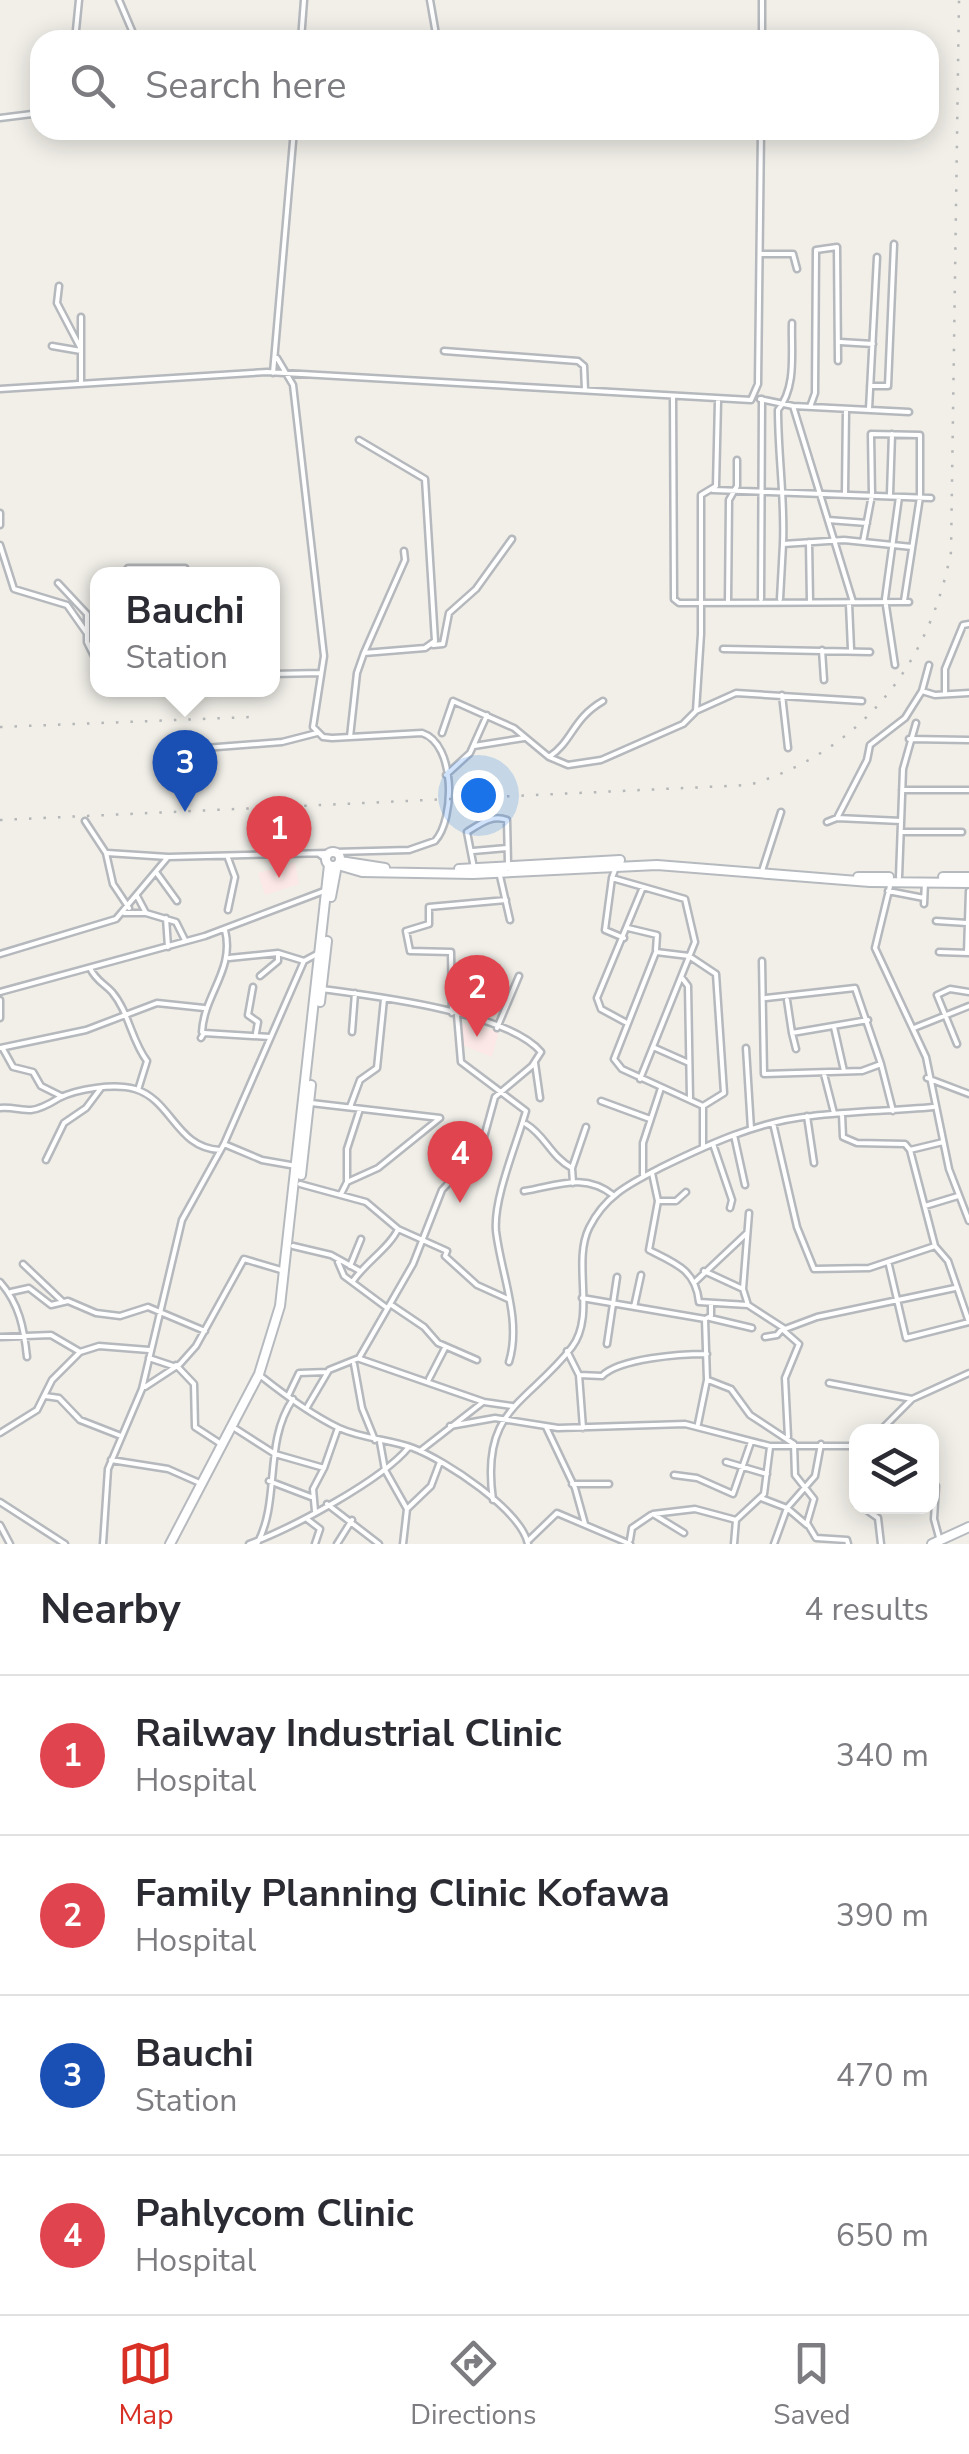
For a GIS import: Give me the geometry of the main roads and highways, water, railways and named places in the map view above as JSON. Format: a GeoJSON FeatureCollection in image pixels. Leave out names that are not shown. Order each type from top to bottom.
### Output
{"type":"FeatureCollection","features":[{"type":"Feature","properties":{"kind":"railway"},"geometry":{"type":"LineString","coordinates":[[0,820],[749,785],[789,770],[857,726],[884,698],[926,631],[951,552],[959,0]]}},
{"type":"Feature","properties":{"kind":"railway"},"geometry":{"type":"LineString","coordinates":[[0,727],[251,717]]}},
{"type":"Feature","properties":{"kind":"place","name":"Bauchi"},"geometry":{"type":"Point","coordinates":[185,812]}},
{"type":"Feature","properties":{"kind":"place","name":"Railway Industrial Clinic"},"geometry":{"type":"Point","coordinates":[279,878]}},
{"type":"Feature","properties":{"kind":"place","name":"Family Planning Clinic Kofawa"},"geometry":{"type":"Point","coordinates":[477,1037]}},
{"type":"Feature","properties":{"kind":"place","name":"Pahlycom Clinic"},"geometry":{"type":"Point","coordinates":[460,1203]}}]}
